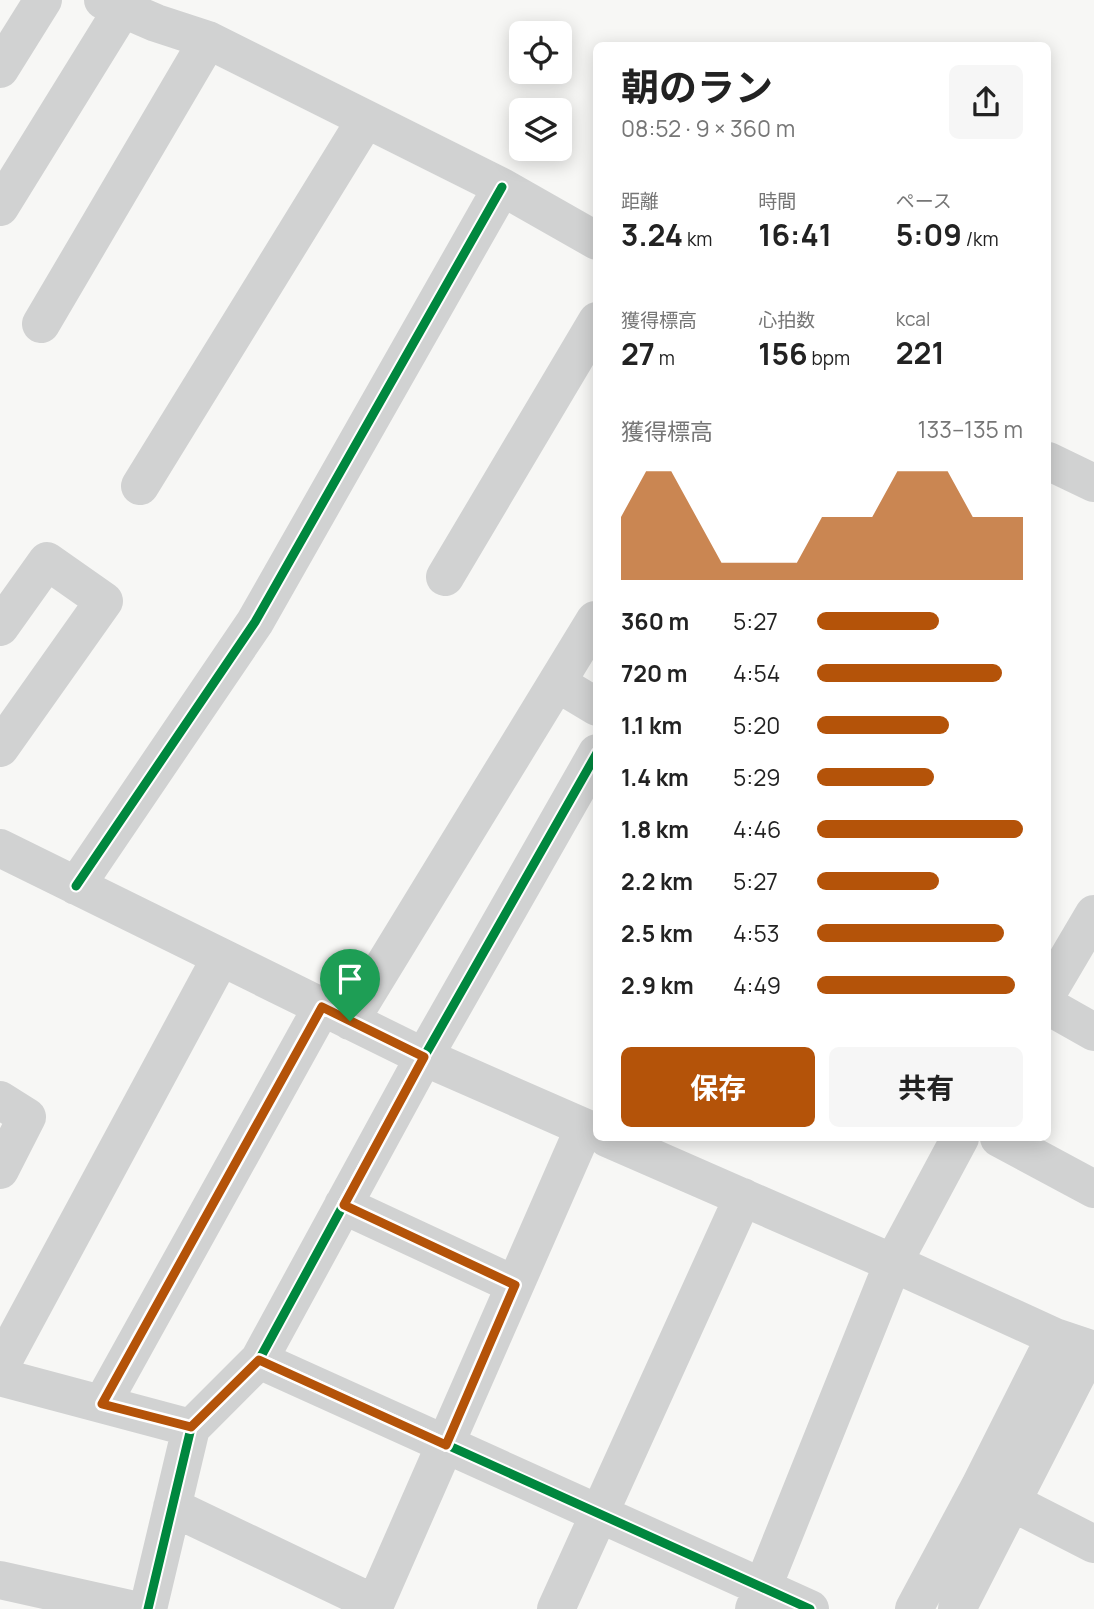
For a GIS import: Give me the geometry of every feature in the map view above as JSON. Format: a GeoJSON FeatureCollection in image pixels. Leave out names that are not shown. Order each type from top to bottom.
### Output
{"type":"FeatureCollection","features":[{"type":"Feature","properties":{"kind":"street"},"geometry":{"type":"LineString","coordinates":[[0,69],[43,0]]}},
{"type":"Feature","properties":{"kind":"street"},"geometry":{"type":"LineString","coordinates":[[0,206],[136,8],[208,40],[502,187],[593,239]]}},
{"type":"Feature","properties":{"kind":"street"},"geometry":{"type":"LineString","coordinates":[[41,324],[208,40]]}},
{"type":"Feature","properties":{"kind":"street"},"geometry":{"type":"LineString","coordinates":[[140,486],[366,119]]}},
{"type":"Feature","properties":{"kind":"street"},"geometry":{"type":"LineString","coordinates":[[76,886],[255,622],[502,187]]}},
{"type":"Feature","properties":{"kind":"street"},"geometry":{"type":"LineString","coordinates":[[445,577],[593,328]]}},
{"type":"Feature","properties":{"kind":"street"},"geometry":{"type":"LineString","coordinates":[[1051,465],[1094,484]]}},
{"type":"Feature","properties":{"kind":"street"},"geometry":{"type":"LineString","coordinates":[[0,627],[47,561],[104,601],[0,748]]}},
{"type":"Feature","properties":{"kind":"street"},"geometry":{"type":"LineString","coordinates":[[102,1404],[336,1014],[593,625]]}},
{"type":"Feature","properties":{"kind":"street"},"geometry":{"type":"LineString","coordinates":[[557,683],[593,705]]}},
{"type":"Feature","properties":{"kind":"street"},"geometry":{"type":"LineString","coordinates":[[148,1609],[191,1427],[259,1360],[424,1057],[593,760]]}},
{"type":"Feature","properties":{"kind":"street"},"geometry":{"type":"LineString","coordinates":[[0,848],[424,1057],[593,1132]]}},
{"type":"Feature","properties":{"kind":"street"},"geometry":{"type":"LineString","coordinates":[[1051,981],[1060,947],[1094,914]]}},
{"type":"Feature","properties":{"kind":"street"},"geometry":{"type":"LineString","coordinates":[[0,1367],[221,957]]}},
{"type":"Feature","properties":{"kind":"street"},"geometry":{"type":"LineString","coordinates":[[1051,1008],[1094,1032]]}},
{"type":"Feature","properties":{"kind":"street"},"geometry":{"type":"LineString","coordinates":[[0,1100],[27,1117],[0,1171]]}},
{"type":"Feature","properties":{"kind":"street"},"geometry":{"type":"LineString","coordinates":[[172,1507],[374,1607],[515,1285],[593,1139]]}},
{"type":"Feature","properties":{"kind":"street"},"geometry":{"type":"LineString","coordinates":[[614,1141],[1080,1346],[996,1494],[914,1609]]}},
{"type":"Feature","properties":{"kind":"street"},"geometry":{"type":"LineString","coordinates":[[758,1598],[893,1263],[958,1141]]}},
{"type":"Feature","properties":{"kind":"street"},"geometry":{"type":"LineString","coordinates":[[1005,1141],[1094,1189]]}},
{"type":"Feature","properties":{"kind":"street"},"geometry":{"type":"LineString","coordinates":[[556,1609],[743,1197]]}},
{"type":"Feature","properties":{"kind":"street"},"geometry":{"type":"LineString","coordinates":[[344,1205],[515,1285]]}},
{"type":"Feature","properties":{"kind":"street"},"geometry":{"type":"LineString","coordinates":[[259,1360],[599,1514],[758,1598],[810,1609]]}},
{"type":"Feature","properties":{"kind":"street"},"geometry":{"type":"LineString","coordinates":[[0,1377],[191,1427]]}},
{"type":"Feature","properties":{"kind":"street"},"geometry":{"type":"LineString","coordinates":[[996,1494],[1094,1544]]}},
{"type":"Feature","properties":{"kind":"street"},"geometry":{"type":"LineString","coordinates":[[957,1609],[996,1494]]}},
{"type":"Feature","properties":{"kind":"street"},"geometry":{"type":"LineString","coordinates":[[0,1580],[131,1609]]}},
{"type":"Feature","properties":{"kind":"cycle path"},"geometry":{"type":"LineString","coordinates":[[76,886],[255,622],[502,187]]}},
{"type":"Feature","properties":{"kind":"cycle path"},"geometry":{"type":"LineString","coordinates":[[148,1609],[191,1428],[259,1360],[424,1057],[593,760]]}},
{"type":"Feature","properties":{"kind":"cycle path"},"geometry":{"type":"LineString","coordinates":[[259,1360],[810,1609]]}},
{"type":"Feature","properties":{"kind":"route"},"geometry":{"type":"LineString","coordinates":[[322,1007],[350,1021],[424,1057],[344,1205],[515,1285],[446,1445],[259,1360],[191,1427],[102,1404],[322,1007]]}}]}
